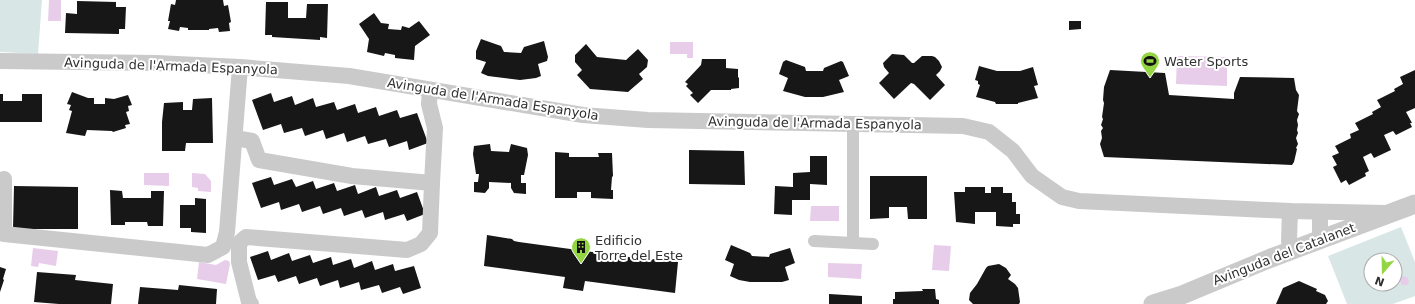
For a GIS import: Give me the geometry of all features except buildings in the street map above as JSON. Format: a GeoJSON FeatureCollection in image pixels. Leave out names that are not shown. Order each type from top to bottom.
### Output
{"type":"FeatureCollection","features":[{"type":"Feature","properties":{"kind":"street","name":"Avinguda de l'Armada Espanyola"},"geometry":{"type":"LineString","coordinates":[[0,61],[156,63],[240,67],[349,76],[583,116],[648,120],[963,126],[988,132],[1013,151],[1032,176],[1057,194],[1067,199],[1079,201],[1290,211]]}},
{"type":"Feature","properties":{"kind":"street"},"geometry":{"type":"LineString","coordinates":[[4,179],[4,234],[208,255],[223,247],[225,240],[240,67]]}},
{"type":"Feature","properties":{"kind":"street"},"geometry":{"type":"LineString","coordinates":[[251,304],[248,302],[239,262],[239,243],[246,237],[407,250],[421,244],[430,233],[435,128],[429,104],[430,90]]}},
{"type":"Feature","properties":{"kind":"street"},"geometry":{"type":"LineString","coordinates":[[853,123],[853,243]]}},
{"type":"Feature","properties":{"kind":"street"},"geometry":{"type":"LineString","coordinates":[[235,138],[252,141],[259,160],[352,176],[432,183]]}},
{"type":"Feature","properties":{"kind":"street","name":"Avinguda del Catalanet"},"geometry":{"type":"LineString","coordinates":[[1153,304],[1182,295],[1295,249],[1415,204]]}},
{"type":"Feature","properties":{"kind":"street"},"geometry":{"type":"LineString","coordinates":[[1295,249],[1289,241],[1290,211],[1390,213]]}},
{"type":"Feature","properties":{"kind":"street"},"geometry":{"type":"LineString","coordinates":[[1320,212],[1320,240]]}},
{"type":"Feature","properties":{"kind":"street"},"geometry":{"type":"LineString","coordinates":[[814,241],[873,244]]}},
{"type":"Feature","properties":{"kind":"shaded area"},"geometry":{"type":"Polygon","coordinates":[[[0,0],[42,0],[38,54],[0,52],[0,0]]]}},
{"type":"Feature","properties":{"kind":"shaded area"},"geometry":{"type":"Polygon","coordinates":[[[49,0],[61,0],[61,21],[48,21],[49,0]]]}},
{"type":"Feature","properties":{"kind":"shaded area"},"geometry":{"type":"Polygon","coordinates":[[[670,42],[693,42],[693,58],[687,58],[687,54],[670,54],[670,42]]]}},
{"type":"Feature","properties":{"kind":"shaded area"},"geometry":{"type":"Polygon","coordinates":[[[1177,56],[1227,57],[1227,86],[1176,84],[1177,56]]]}},
{"type":"Feature","properties":{"kind":"shaded area"},"geometry":{"type":"Polygon","coordinates":[[[144,173],[169,173],[169,186],[144,185],[144,173]]]}},
{"type":"Feature","properties":{"kind":"shaded area"},"geometry":{"type":"Polygon","coordinates":[[[192,173],[205,174],[211,181],[211,192],[198,191],[198,188],[192,187],[192,173]]]}},
{"type":"Feature","properties":{"kind":"shaded area"},"geometry":{"type":"Polygon","coordinates":[[[811,206],[839,206],[839,221],[810,221],[811,206]]]}},
{"type":"Feature","properties":{"kind":"shaded area"},"geometry":{"type":"Polygon","coordinates":[[[1401,227],[1415,262],[1415,296],[1393,304],[1347,304],[1328,256],[1401,227]]]}},
{"type":"Feature","properties":{"kind":"shaded area"},"geometry":{"type":"Polygon","coordinates":[[[934,245],[951,246],[949,271],[932,270],[934,245]]]}},
{"type":"Feature","properties":{"kind":"shaded area"},"geometry":{"type":"Polygon","coordinates":[[[33,248],[58,251],[56,266],[39,263],[38,267],[31,266],[33,248]]]}},
{"type":"Feature","properties":{"kind":"shaded area"},"geometry":{"type":"Polygon","coordinates":[[[225,260],[229,261],[230,264],[226,284],[197,279],[199,262],[216,265],[225,260]]]}},
{"type":"Feature","properties":{"kind":"shaded area"},"geometry":{"type":"Polygon","coordinates":[[[828,263],[862,264],[861,279],[828,277],[828,263]]]}},
{"type":"Feature","properties":{"kind":"shaded area"},"geometry":{"type":"Polygon","coordinates":[[[1403,276],[1408,278],[1409,282],[1407,285],[1403,285],[1403,276]]]}},
{"type":"Feature","properties":{"kind":"place","name":"Water Sports"},"geometry":{"type":"Point","coordinates":[1150,78]}},
{"type":"Feature","properties":{"kind":"place","name":"Edificio Torre del Este"},"geometry":{"type":"Point","coordinates":[581,264]}}]}
